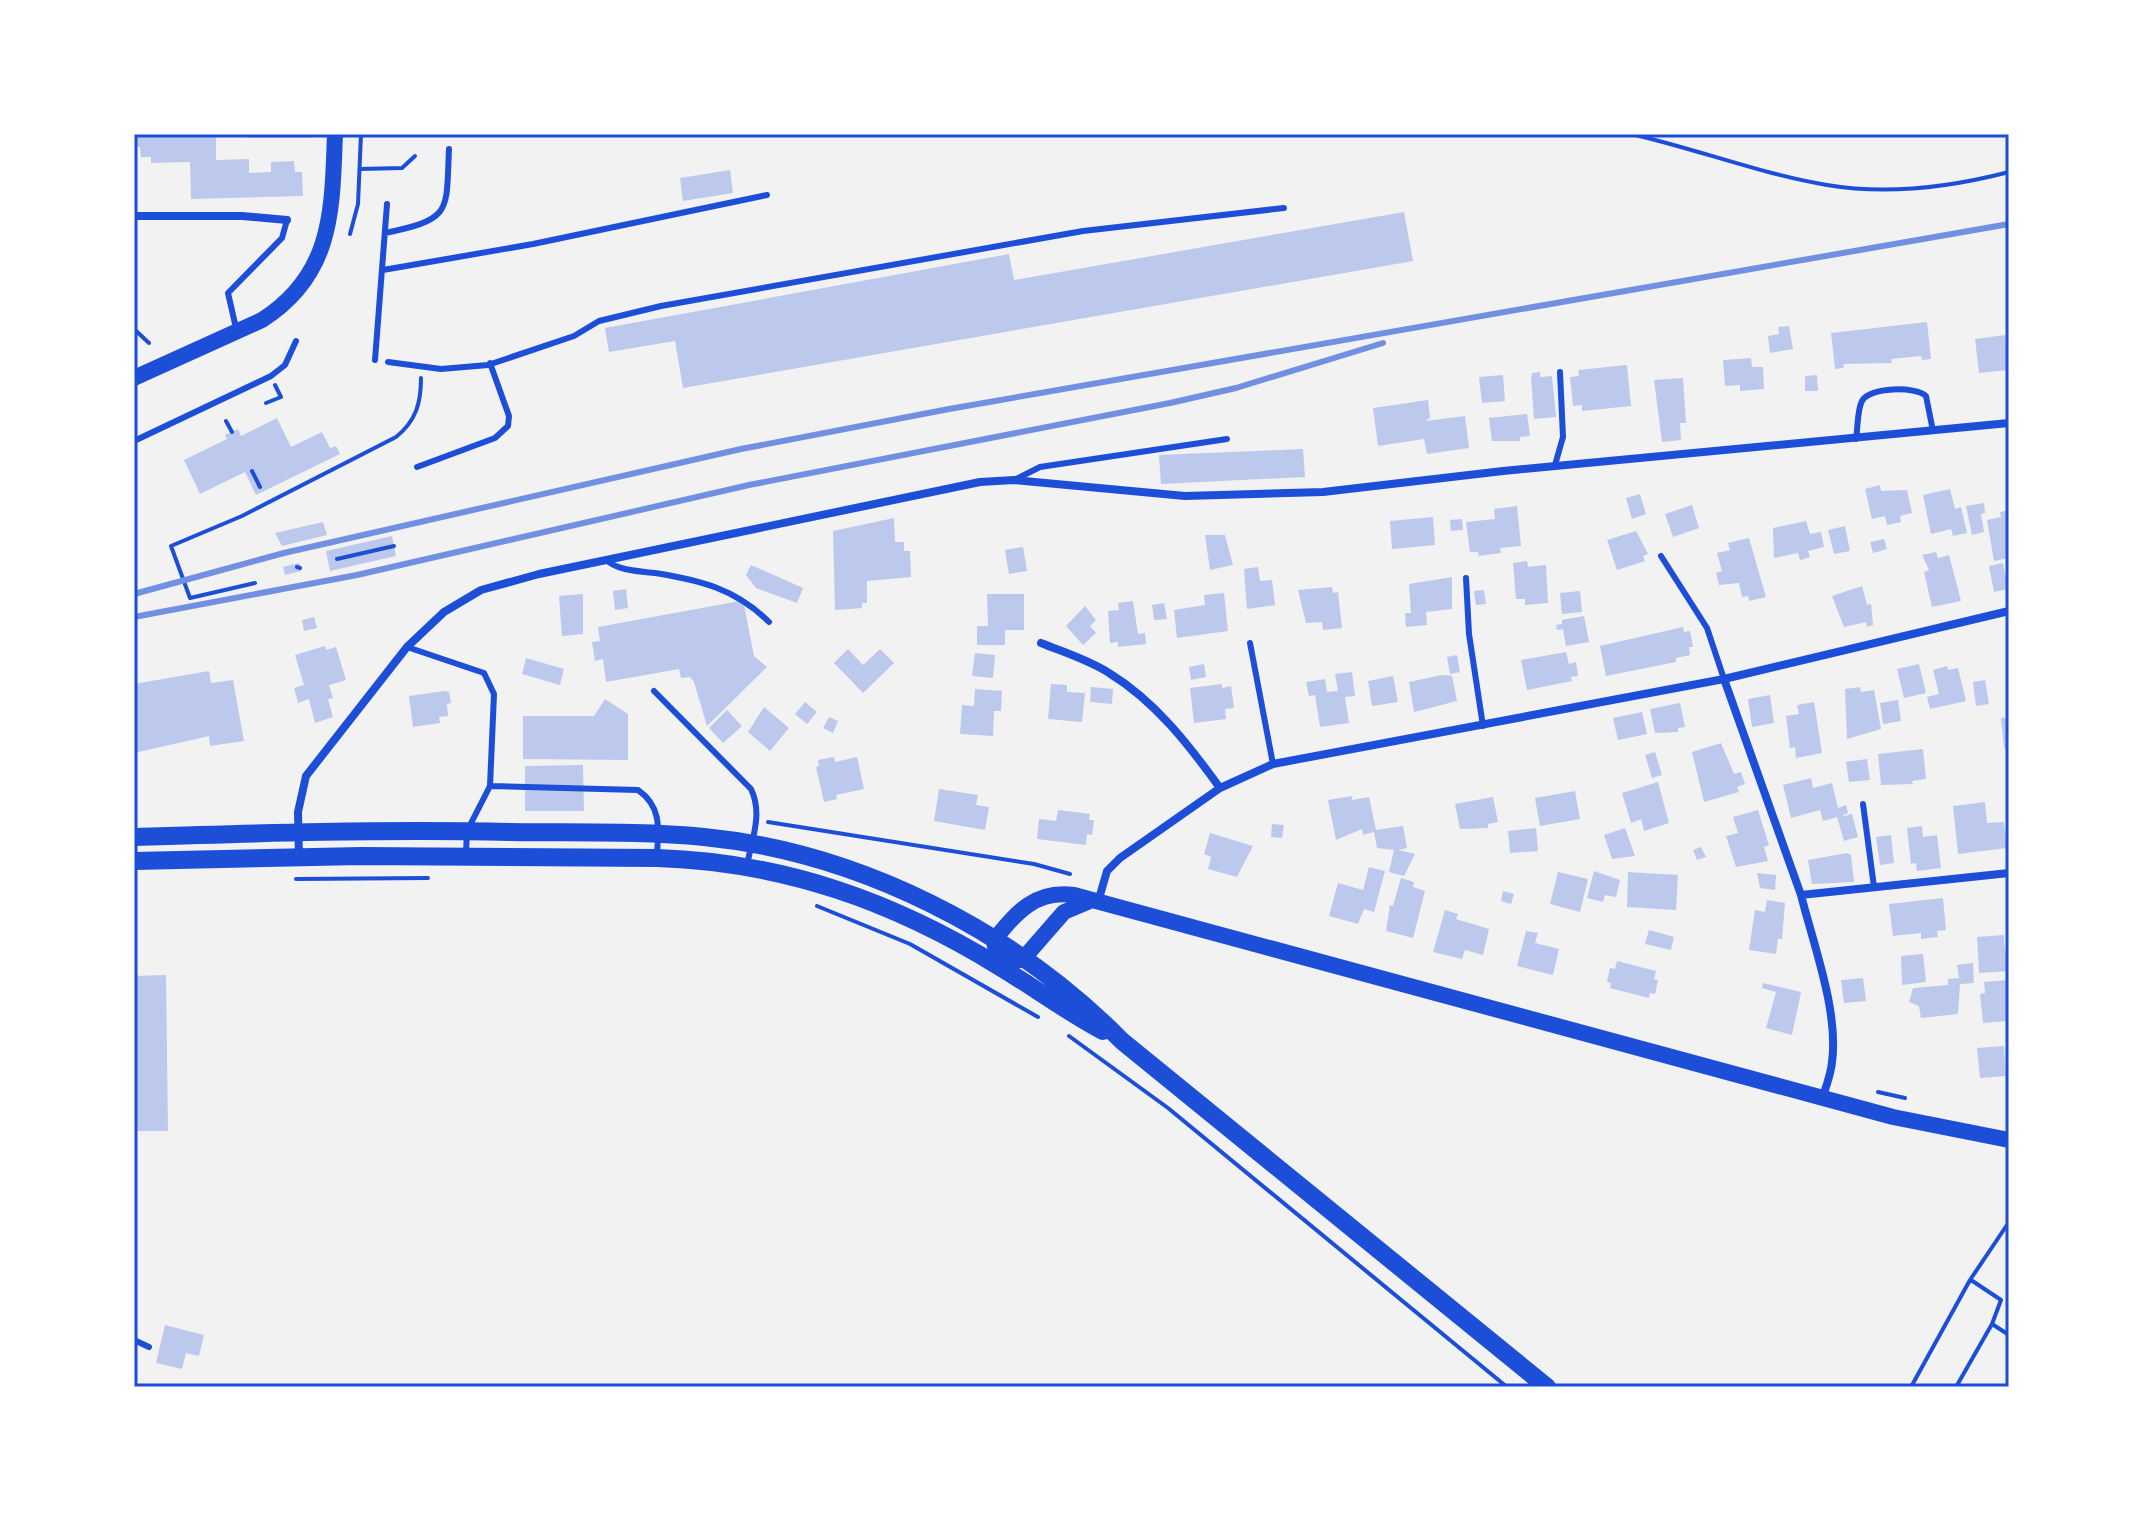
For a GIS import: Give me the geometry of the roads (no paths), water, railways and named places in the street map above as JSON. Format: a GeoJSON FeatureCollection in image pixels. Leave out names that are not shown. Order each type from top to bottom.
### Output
{"type":"FeatureCollection","features":[{"type":"Feature","properties":{"kind":"main road"},"geometry":{"type":"LineString","coordinates":[[134,378],[237,332],[280,309],[297,290],[311,271],[328,229],[334,194],[335,134]]}},
{"type":"Feature","properties":{"kind":"main road"},"geometry":{"type":"LineString","coordinates":[[134,837],[467,831],[659,834],[751,845],[869,878],[994,940],[1084,1003],[1122,1041],[1547,1387]]}},
{"type":"Feature","properties":{"kind":"main road"},"geometry":{"type":"LineString","coordinates":[[134,861],[466,856],[657,858],[704,859],[786,872],[842,891],[927,927],[1122,1041]]}},
{"type":"Feature","properties":{"kind":"main road"},"geometry":{"type":"LineString","coordinates":[[998,966],[994,940],[1021,908],[1038,898],[1062,893],[1822,1099],[1943,1129],[2009,1140]]}},
{"type":"Feature","properties":{"kind":"main road"},"geometry":{"type":"LineString","coordinates":[[998,966],[1023,959],[1064,912],[1094,902]]}},
{"type":"Feature","properties":{"kind":"street"},"geometry":{"type":"LineString","coordinates":[[134,216],[242,216],[287,220]]}},
{"type":"Feature","properties":{"kind":"street"},"geometry":{"type":"LineString","coordinates":[[299,859],[298,812],[306,776],[407,647],[444,612],[481,590],[606,560],[980,482],[1014,480],[1185,496],[1323,492],[1555,465],[2009,423]]}},
{"type":"Feature","properties":{"kind":"street"},"geometry":{"type":"LineString","coordinates":[[1094,902],[1107,871],[1120,858],[1220,788],[1273,764],[1724,679],[2009,611]]}},
{"type":"Feature","properties":{"kind":"street"},"geometry":{"type":"LineString","coordinates":[[1041,643],[1107,672],[1139,695],[1185,741],[1220,788]]}},
{"type":"Feature","properties":{"kind":"street"},"geometry":{"type":"LineString","coordinates":[[1724,679],[1801,895],[1826,994],[1832,1065],[1822,1099]]}},
{"type":"Feature","properties":{"kind":"street"},"geometry":{"type":"LineString","coordinates":[[1801,895],[2009,873]]}},
{"type":"Feature","properties":{"kind":"lane"},"geometry":{"type":"LineString","coordinates":[[385,233],[418,226],[440,213],[448,202],[449,149]]}},
{"type":"Feature","properties":{"kind":"lane"},"geometry":{"type":"LineString","coordinates":[[383,270],[533,244],[767,195]]}},
{"type":"Feature","properties":{"kind":"lane"},"geometry":{"type":"LineString","coordinates":[[375,360],[387,204]]}},
{"type":"Feature","properties":{"kind":"lane"},"geometry":{"type":"LineString","coordinates":[[388,362],[421,368],[490,363],[574,336],[599,321],[661,306],[1083,231],[1284,208]]}},
{"type":"Feature","properties":{"kind":"lane"},"geometry":{"type":"LineString","coordinates":[[237,332],[230,313],[228,293],[282,238],[287,220]]}},
{"type":"Feature","properties":{"kind":"lane"},"geometry":{"type":"LineString","coordinates":[[134,441],[271,376],[285,365],[296,341]]}},
{"type":"Feature","properties":{"kind":"lane"},"geometry":{"type":"LineString","coordinates":[[417,467],[495,438],[508,426],[509,416],[490,363]]}},
{"type":"Feature","properties":{"kind":"lane"},"geometry":{"type":"LineString","coordinates":[[1555,465],[1563,437],[1560,372]]}},
{"type":"Feature","properties":{"kind":"lane"},"geometry":{"type":"LineString","coordinates":[[1856,439],[1862,400],[1876,392],[1901,389],[1914,388],[1926,396],[1933,431]]}},
{"type":"Feature","properties":{"kind":"lane"},"geometry":{"type":"LineString","coordinates":[[1014,480],[1040,467],[1227,439]]}},
{"type":"Feature","properties":{"kind":"lane"},"geometry":{"type":"LineString","coordinates":[[1661,556],[1707,628],[1724,679]]}},
{"type":"Feature","properties":{"kind":"lane"},"geometry":{"type":"LineString","coordinates":[[606,560],[624,569],[715,585],[740,597],[769,622]]}},
{"type":"Feature","properties":{"kind":"lane"},"geometry":{"type":"LineString","coordinates":[[1466,578],[1469,634],[1483,726]]}},
{"type":"Feature","properties":{"kind":"lane"},"geometry":{"type":"LineString","coordinates":[[1250,643],[1273,764]]}},
{"type":"Feature","properties":{"kind":"lane"},"geometry":{"type":"LineString","coordinates":[[407,647],[484,673],[494,694],[490,786],[467,831],[466,856]]}},
{"type":"Feature","properties":{"kind":"lane"},"geometry":{"type":"LineString","coordinates":[[654,691],[751,789],[758,802],[746,866]]}},
{"type":"Feature","properties":{"kind":"lane"},"geometry":{"type":"LineString","coordinates":[[490,786],[638,790],[652,800],[659,818],[657,858]]}},
{"type":"Feature","properties":{"kind":"lane"},"geometry":{"type":"LineString","coordinates":[[1863,804],[1874,887]]}},
{"type":"Feature","properties":{"kind":"lane"},"geometry":{"type":"LineString","coordinates":[[134,1340],[149,1347]]}},
{"type":"Feature","properties":{"kind":"railway"},"geometry":{"type":"LineString","coordinates":[[134,594],[284,553],[741,449],[949,409],[2009,224]]}},
{"type":"Feature","properties":{"kind":"railway"},"geometry":{"type":"LineString","coordinates":[[134,617],[357,575],[749,485],[1170,403],[1236,388],[1383,343]]}}]}
